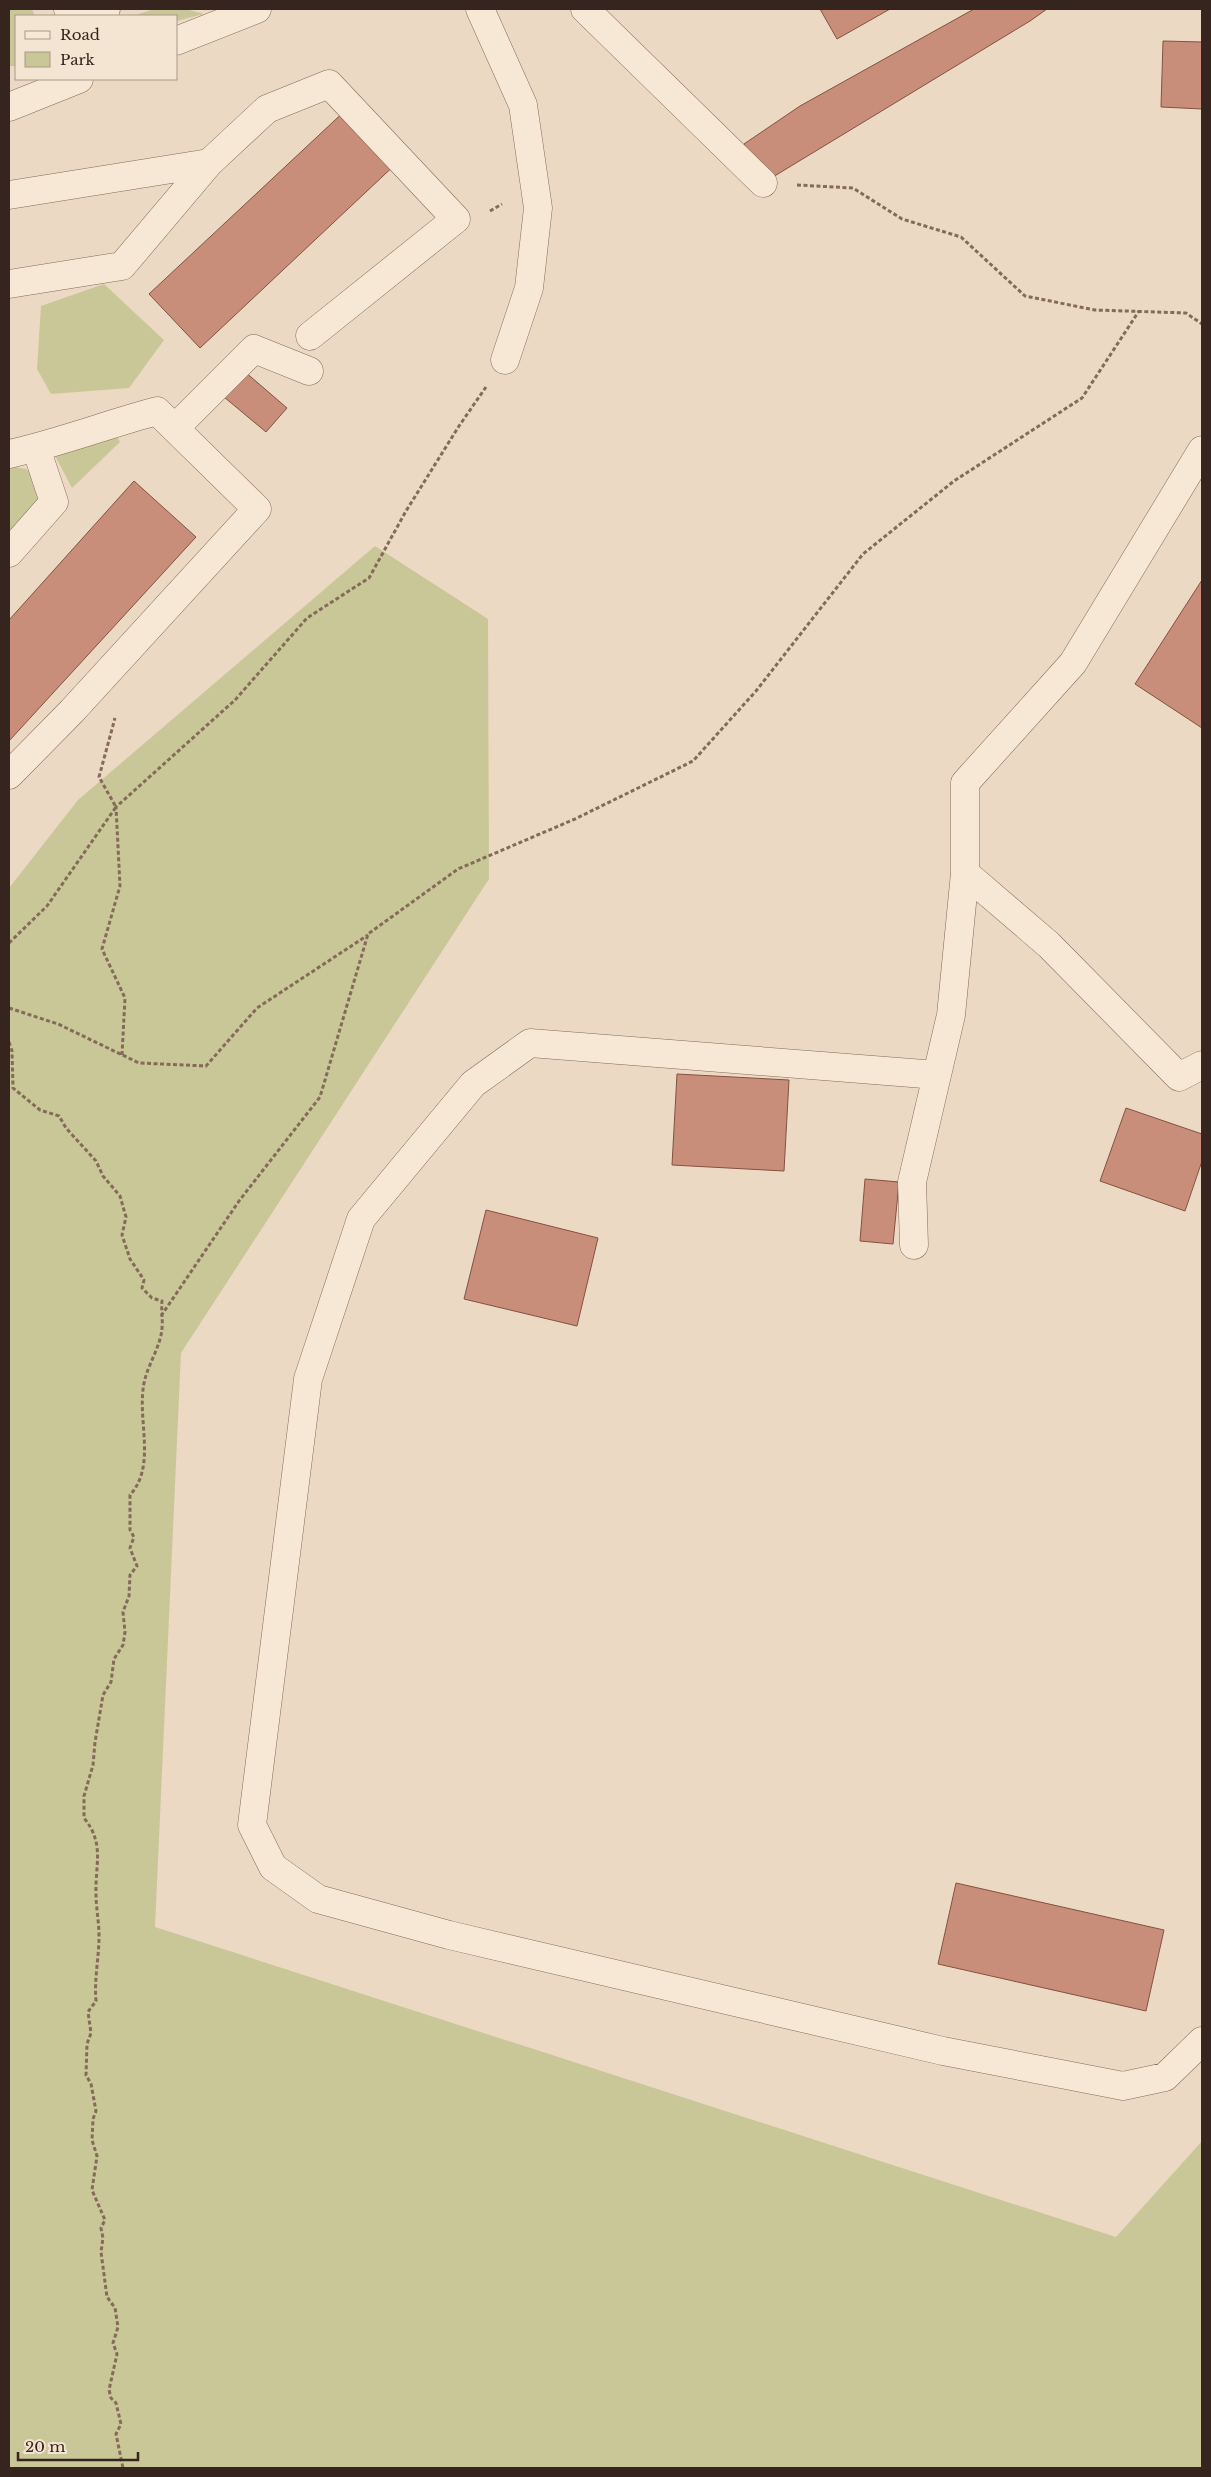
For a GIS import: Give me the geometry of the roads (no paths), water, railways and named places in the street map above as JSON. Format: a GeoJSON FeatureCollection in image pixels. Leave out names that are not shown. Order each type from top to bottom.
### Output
{"type":"FeatureCollection","features":[{"type":"Feature","properties":{"kind":"lane"},"geometry":{"type":"LineString","coordinates":[[68,9],[75,12],[106,9]]}},
{"type":"Feature","properties":{"kind":"lane"},"geometry":{"type":"LineString","coordinates":[[178,39],[257,9]]}},
{"type":"Feature","properties":{"kind":"lane"},"geometry":{"type":"LineString","coordinates":[[480,9],[524,104],[538,208],[529,288],[505,360]]}},
{"type":"Feature","properties":{"kind":"lane"},"geometry":{"type":"LineString","coordinates":[[585,9],[763,183]]}},
{"type":"Feature","properties":{"kind":"lane"},"geometry":{"type":"LineString","coordinates":[[9,106],[76,80]]}},
{"type":"Feature","properties":{"kind":"lane"},"geometry":{"type":"LineString","coordinates":[[9,284],[122,266],[208,163],[267,109],[329,84],[456,219],[310,336]]}},
{"type":"Feature","properties":{"kind":"lane"},"geometry":{"type":"LineString","coordinates":[[9,195],[208,163]]}},
{"type":"Feature","properties":{"kind":"lane"},"geometry":{"type":"LineString","coordinates":[[175,428],[254,350],[309,371]]}},
{"type":"Feature","properties":{"kind":"lane"},"geometry":{"type":"LineString","coordinates":[[9,454],[36,448],[105,425],[158,411],[257,509],[112,667],[9,775]]}},
{"type":"Feature","properties":{"kind":"lane"},"geometry":{"type":"LineString","coordinates":[[9,553],[54,502],[36,448]]}},
{"type":"Feature","properties":{"kind":"lane"},"geometry":{"type":"LineString","coordinates":[[914,1245],[912,1182],[951,1015],[965,873],[965,783],[1073,663],[1202,450]]}},
{"type":"Feature","properties":{"kind":"lane"},"geometry":{"type":"LineString","coordinates":[[965,873],[1049,945],[1179,1078],[1202,1065]]}},
{"type":"Feature","properties":{"kind":"lane"},"geometry":{"type":"LineString","coordinates":[[937,1074],[530,1043],[473,1084],[361,1219],[308,1379],[252,1825],[273,1867],[318,1899],[448,1935],[942,2051],[1123,2086],[1165,2077],[1202,2041]]}}]}
